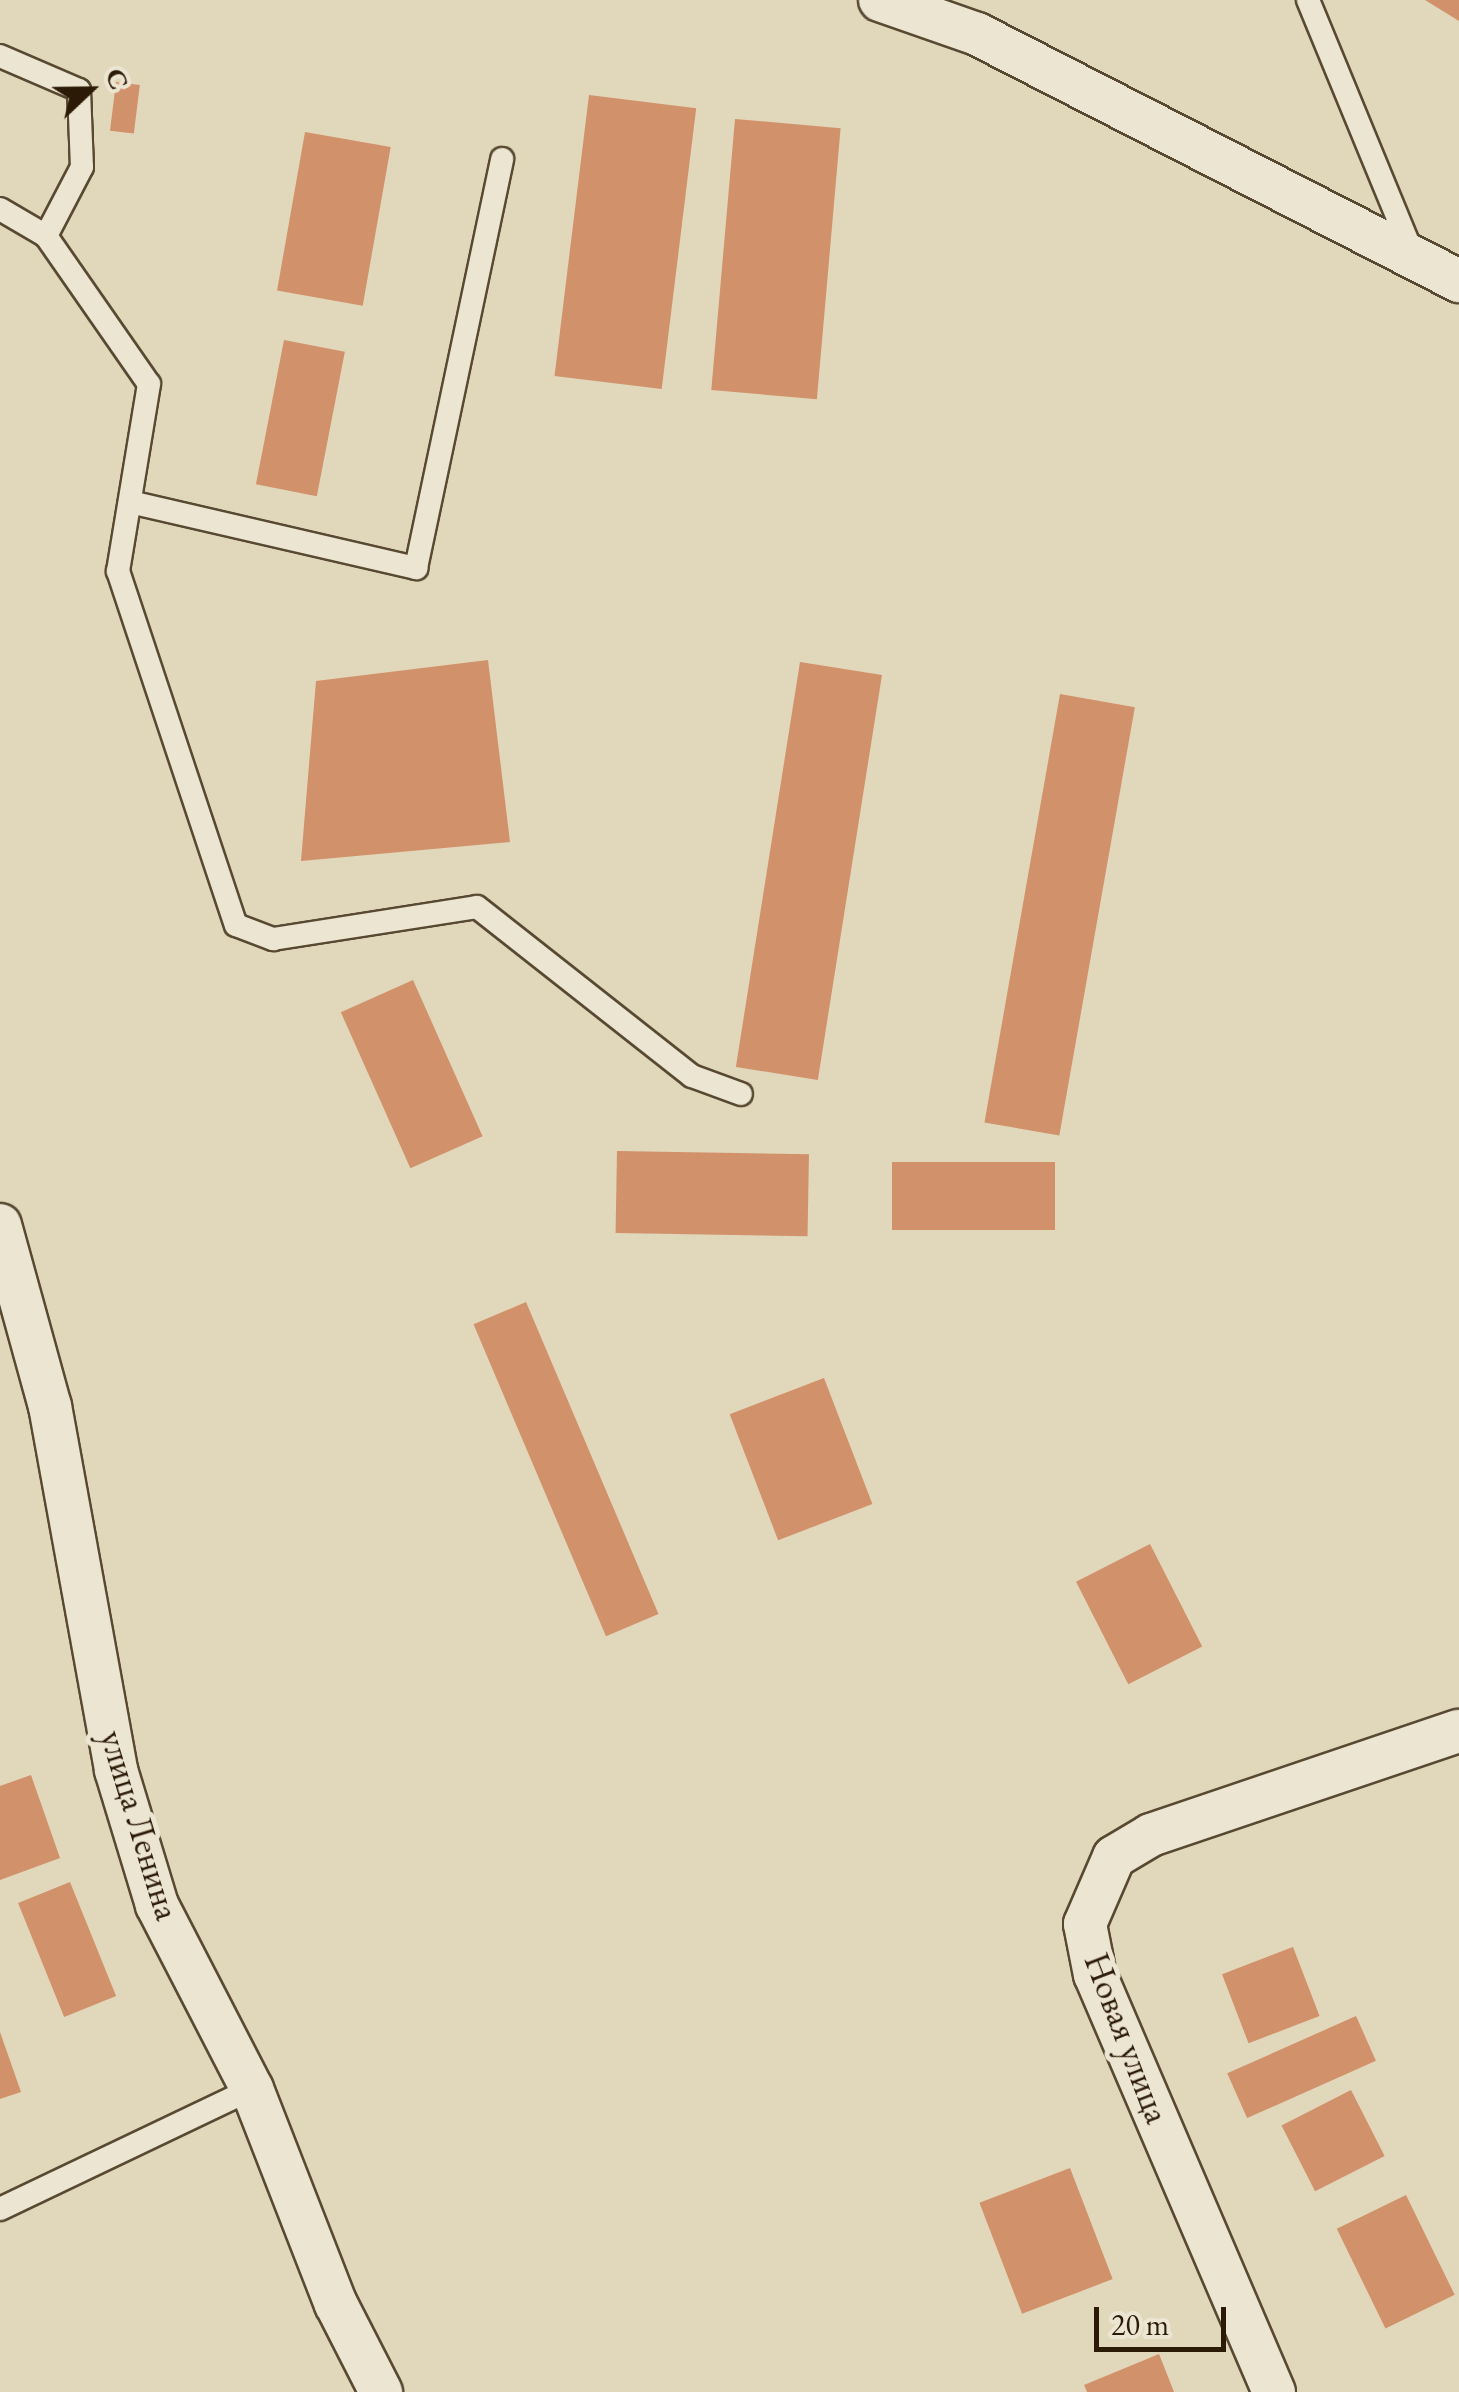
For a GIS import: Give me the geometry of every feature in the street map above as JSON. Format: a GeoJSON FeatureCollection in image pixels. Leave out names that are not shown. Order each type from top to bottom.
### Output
{"type":"FeatureCollection","features":[{"type":"Feature","properties":{"kind":"street"},"geometry":{"type":"LineString","coordinates":[[880,0],[977,34],[1459,280]]}},
{"type":"Feature","properties":{"kind":"street","name":"улица Ленина"},"geometry":{"type":"LineString","coordinates":[[0,1225],[50,1406],[116,1770],[157,1904],[252,2089],[336,2304],[381,2392]]}},
{"type":"Feature","properties":{"kind":"street","name":"Новая улица"},"geometry":{"type":"LineString","coordinates":[[1274,2392],[1095,1975],[1085,1924],[1114,1857],[1151,1835],[1459,1731]]}},
{"type":"Feature","properties":{"kind":"lane"},"geometry":{"type":"LineString","coordinates":[[1308,0],[1415,258]]}},
{"type":"Feature","properties":{"kind":"lane"},"geometry":{"type":"LineString","coordinates":[[0,56],[80,90],[82,168],[46,236]]}},
{"type":"Feature","properties":{"kind":"lane"},"geometry":{"type":"LineString","coordinates":[[130,502],[416,568],[502,159]]}},
{"type":"Feature","properties":{"kind":"lane"},"geometry":{"type":"LineString","coordinates":[[0,209],[46,236],[150,384],[118,571],[236,925],[272,938],[477,907],[692,1076],[741,1094]]}},
{"type":"Feature","properties":{"kind":"lane"},"geometry":{"type":"LineString","coordinates":[[0,2209],[252,2089]]}},
{"type":"Feature","properties":{"kind":"building"},"geometry":{"type":"Polygon","coordinates":[[[1425,0],[1459,0],[1459,21],[1425,0]]]}},
{"type":"Feature","properties":{"kind":"building"},"geometry":{"type":"Polygon","coordinates":[[[116,82],[140,85],[134,134],[110,131],[116,82]]]}},
{"type":"Feature","properties":{"kind":"building"},"geometry":{"type":"Polygon","coordinates":[[[589,95],[696,108],[662,389],[555,376],[589,95]]]}},
{"type":"Feature","properties":{"kind":"building"},"geometry":{"type":"Polygon","coordinates":[[[735,119],[841,128],[817,399],[711,390],[735,119]]]}},
{"type":"Feature","properties":{"kind":"building"},"geometry":{"type":"Polygon","coordinates":[[[305,132],[391,147],[363,306],[277,291],[305,132]]]}},
{"type":"Feature","properties":{"kind":"building"},"geometry":{"type":"Polygon","coordinates":[[[284,340],[345,352],[317,496],[256,484],[284,340]]]}},
{"type":"Feature","properties":{"kind":"building"},"geometry":{"type":"Polygon","coordinates":[[[488,660],[510,842],[301,861],[316,681],[488,660]]]}},
{"type":"Feature","properties":{"kind":"building"},"geometry":{"type":"Polygon","coordinates":[[[800,662],[882,675],[818,1080],[736,1067],[800,662]]]}},
{"type":"Feature","properties":{"kind":"building"},"geometry":{"type":"Polygon","coordinates":[[[1060,694],[1135,707],[1059,1136],[984,1122],[1060,694]]]}},
{"type":"Feature","properties":{"kind":"building"},"geometry":{"type":"Polygon","coordinates":[[[413,980],[483,1136],[410,1168],[341,1012],[413,980]]]}},
{"type":"Feature","properties":{"kind":"building"},"geometry":{"type":"Polygon","coordinates":[[[617,1151],[809,1154],[808,1236],[616,1233],[617,1151]]]}},
{"type":"Feature","properties":{"kind":"building"},"geometry":{"type":"Polygon","coordinates":[[[892,1162],[1055,1162],[1055,1230],[892,1230],[892,1162]]]}},
{"type":"Feature","properties":{"kind":"building"},"geometry":{"type":"Polygon","coordinates":[[[526,1302],[658,1614],[606,1636],[474,1324],[526,1302]]]}},
{"type":"Feature","properties":{"kind":"building"},"geometry":{"type":"Polygon","coordinates":[[[824,1378],[872,1504],[778,1540],[730,1414],[824,1378]]]}},
{"type":"Feature","properties":{"kind":"building"},"geometry":{"type":"Polygon","coordinates":[[[1150,1544],[1202,1646],[1128,1684],[1076,1582],[1150,1544]]]}},
{"type":"Feature","properties":{"kind":"building"},"geometry":{"type":"Polygon","coordinates":[[[31,1775],[60,1858],[0,1880],[0,1786],[31,1775]]]}},
{"type":"Feature","properties":{"kind":"building"},"geometry":{"type":"Polygon","coordinates":[[[70,1882],[116,1996],[64,2017],[18,1903],[70,1882]]]}},
{"type":"Feature","properties":{"kind":"building"},"geometry":{"type":"Polygon","coordinates":[[[1293,1947],[1320,2016],[1249,2043],[1222,1974],[1293,1947]]]}},
{"type":"Feature","properties":{"kind":"building"},"geometry":{"type":"Polygon","coordinates":[[[1356,2016],[1376,2061],[1247,2118],[1227,2073],[1356,2016]]]}},
{"type":"Feature","properties":{"kind":"building"},"geometry":{"type":"Polygon","coordinates":[[[0,2032],[21,2092],[0,2099],[0,2032]]]}},
{"type":"Feature","properties":{"kind":"building"},"geometry":{"type":"Polygon","coordinates":[[[1351,2090],[1385,2156],[1315,2191],[1282,2125],[1351,2090]]]}},
{"type":"Feature","properties":{"kind":"building"},"geometry":{"type":"Polygon","coordinates":[[[1070,2168],[1113,2279],[1022,2314],[979,2203],[1070,2168]]]}},
{"type":"Feature","properties":{"kind":"building"},"geometry":{"type":"Polygon","coordinates":[[[1406,2195],[1455,2295],[1385,2329],[1337,2229],[1406,2195]]]}},
{"type":"Feature","properties":{"kind":"building"},"geometry":{"type":"Polygon","coordinates":[[[1159,2354],[1174,2392],[1087,2392],[1084,2385],[1159,2354]]]}}]}
